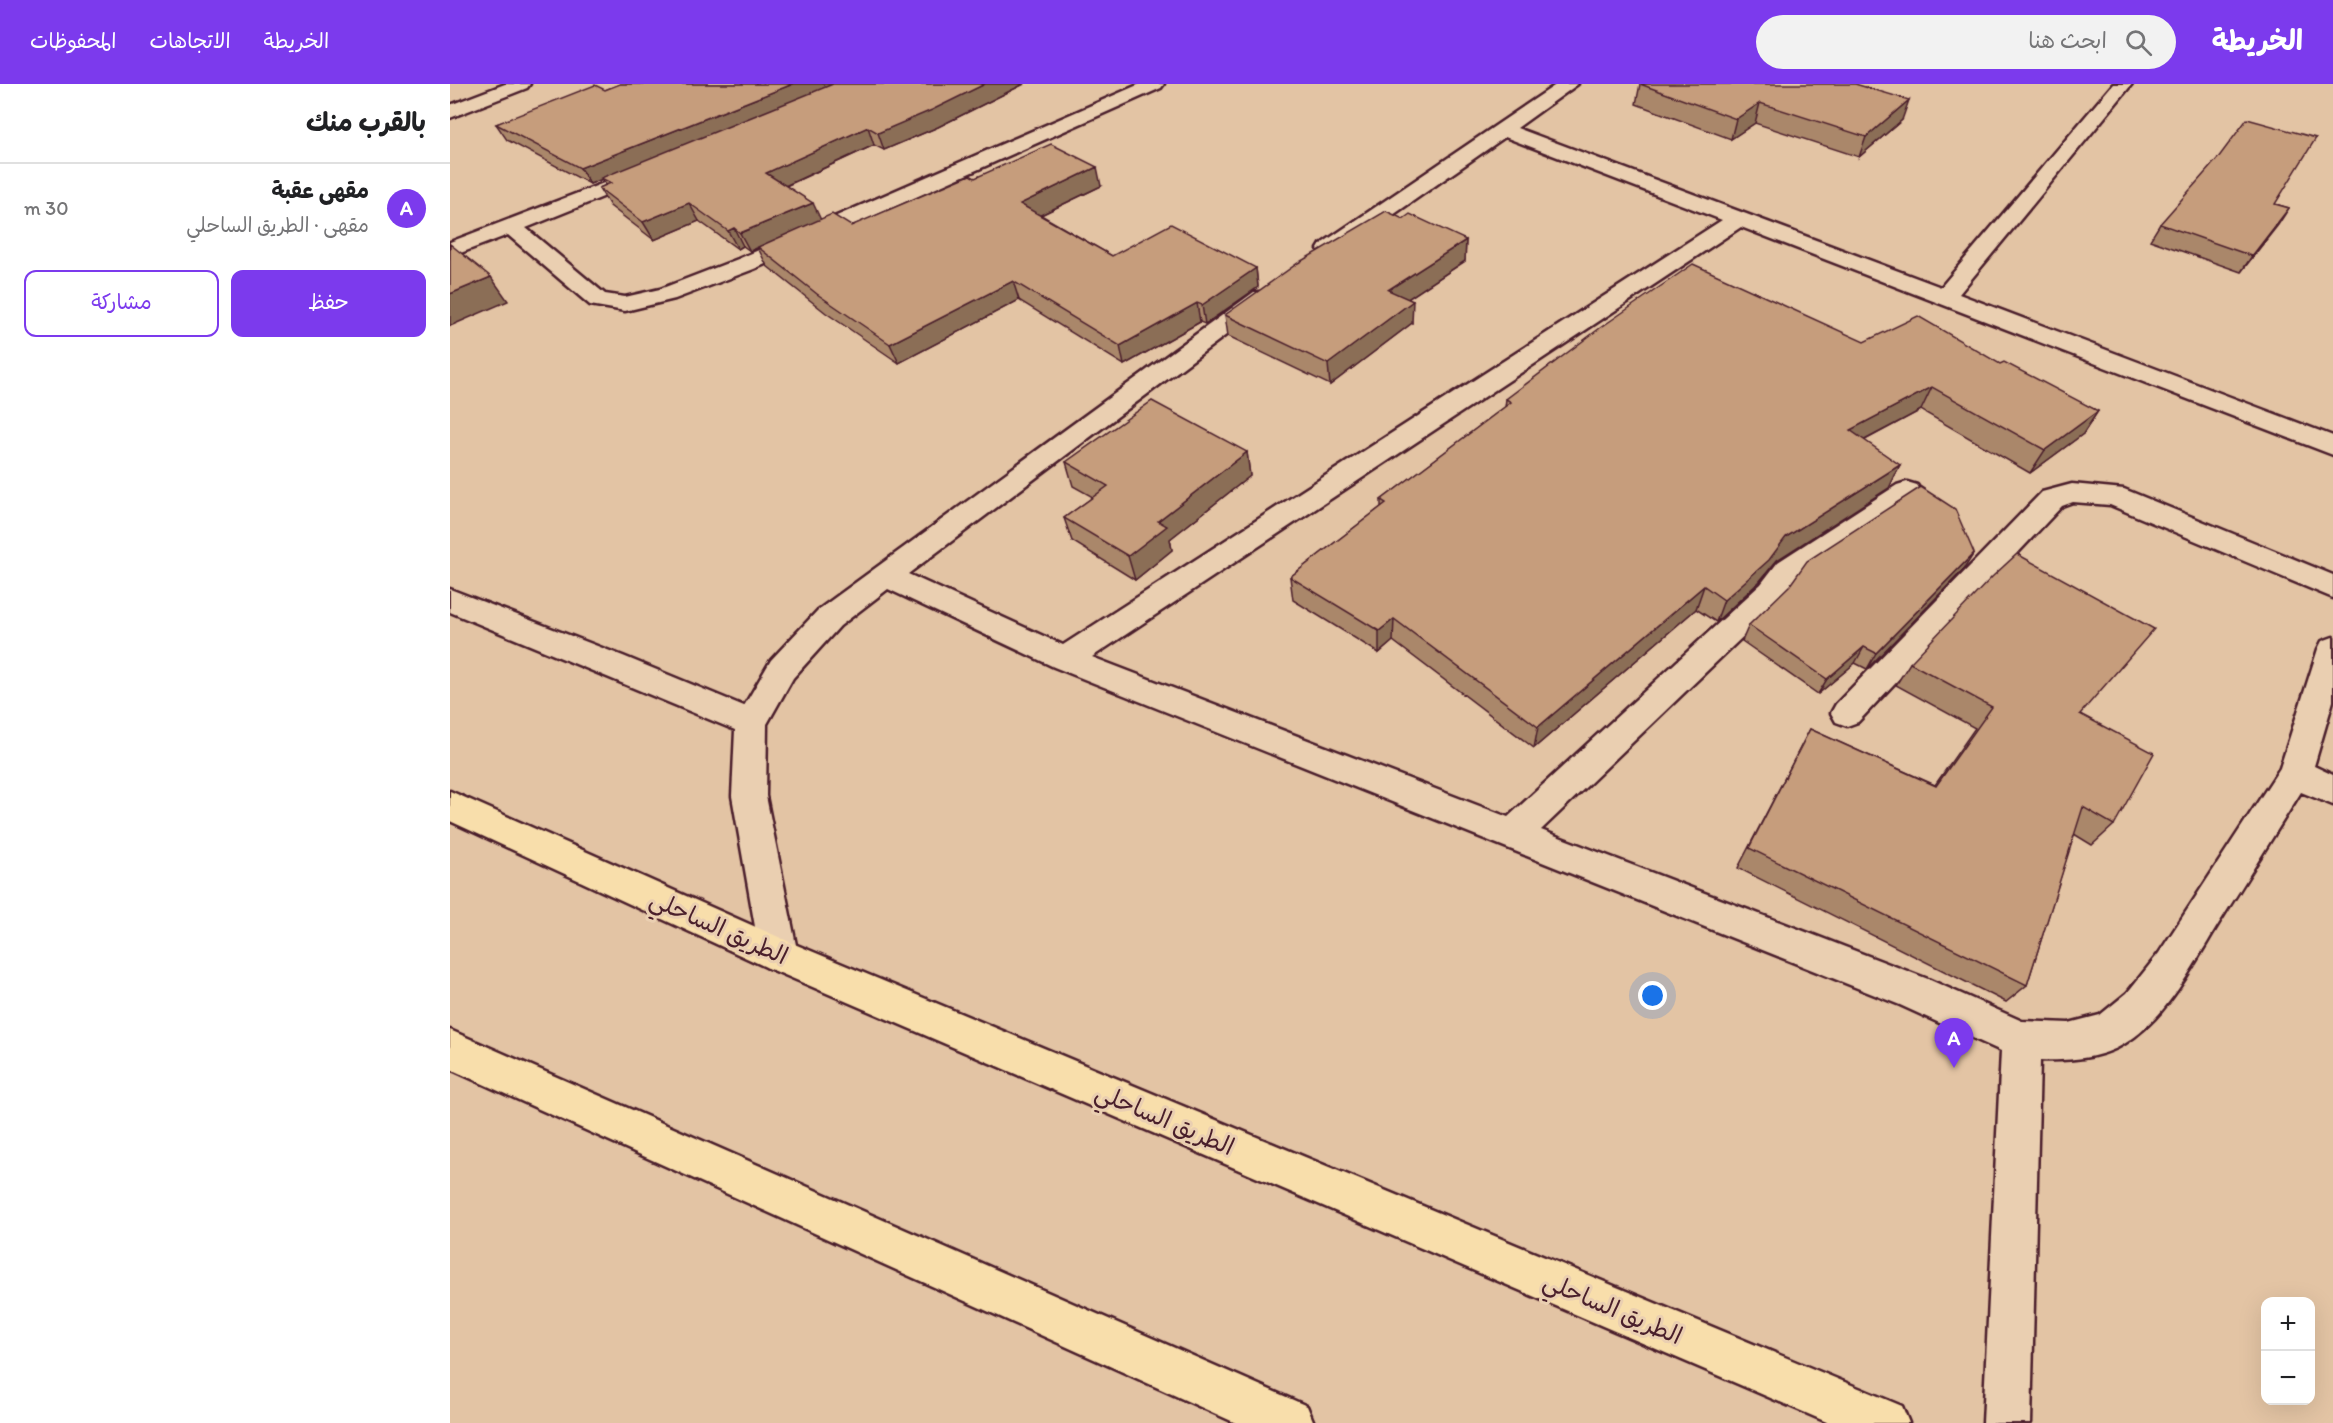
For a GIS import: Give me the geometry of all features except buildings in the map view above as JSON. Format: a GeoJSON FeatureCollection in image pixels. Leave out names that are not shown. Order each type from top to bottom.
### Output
{"type":"FeatureCollection","features":[{"type":"Feature","properties":{"kind":"highway","name":"الطريق الساحلي"},"geometry":{"type":"LineString","coordinates":[[450,804],[779,955],[1885,1423]]}},
{"type":"Feature","properties":{"kind":"highway"},"geometry":{"type":"LineString","coordinates":[[450,1049],[1290,1423]]}},
{"type":"Feature","properties":{"kind":"street"},"geometry":{"type":"LineString","coordinates":[[450,112],[521,84]]}},
{"type":"Feature","properties":{"kind":"street"},"geometry":{"type":"LineString","coordinates":[[512,227],[598,300],[625,304],[668,294],[746,264],[1155,84]]}},
{"type":"Feature","properties":{"kind":"street"},"geometry":{"type":"LineString","coordinates":[[1312,261],[1569,84]]}},
{"type":"Feature","properties":{"kind":"street"},"geometry":{"type":"LineString","coordinates":[[1946,295],[2123,84]]}},
{"type":"Feature","properties":{"kind":"street"},"geometry":{"type":"LineString","coordinates":[[1502,129],[1737,220],[1946,295],[2333,446]]}},
{"type":"Feature","properties":{"kind":"street"},"geometry":{"type":"LineString","coordinates":[[450,250],[665,165]]}},
{"type":"Feature","properties":{"kind":"street"},"geometry":{"type":"LineString","coordinates":[[1065,659],[1737,220]]}},
{"type":"Feature","properties":{"kind":"street"},"geometry":{"type":"LineString","coordinates":[[779,955],[749,796],[751,723],[782,669],[829,618],[1284,282]]}},
{"type":"Feature","properties":{"kind":"street"},"geometry":{"type":"LineString","coordinates":[[1513,835],[1771,592],[1788,569],[1907,491]]}},
{"type":"Feature","properties":{"kind":"street"},"geometry":{"type":"LineString","coordinates":[[1846,713],[2052,499],[2072,493],[2114,496],[2333,587]]}},
{"type":"Feature","properties":{"kind":"street"},"geometry":{"type":"LineString","coordinates":[[885,575],[1065,659],[1914,992],[2021,1040],[2069,1042],[2110,1031],[2141,1006],[2172,965],[2295,773],[2333,649]]}},
{"type":"Feature","properties":{"kind":"street"},"geometry":{"type":"LineString","coordinates":[[450,600],[612,664],[751,723]]}},
{"type":"Feature","properties":{"kind":"street"},"geometry":{"type":"LineString","coordinates":[[2295,773],[2333,791]]}},
{"type":"Feature","properties":{"kind":"street"},"geometry":{"type":"LineString","coordinates":[[2007,1423],[2021,1040]]}},
{"type":"Feature","properties":{"kind":"place","name":"مقهى عقبة"},"geometry":{"type":"Point","coordinates":[1954,1068]}}]}
